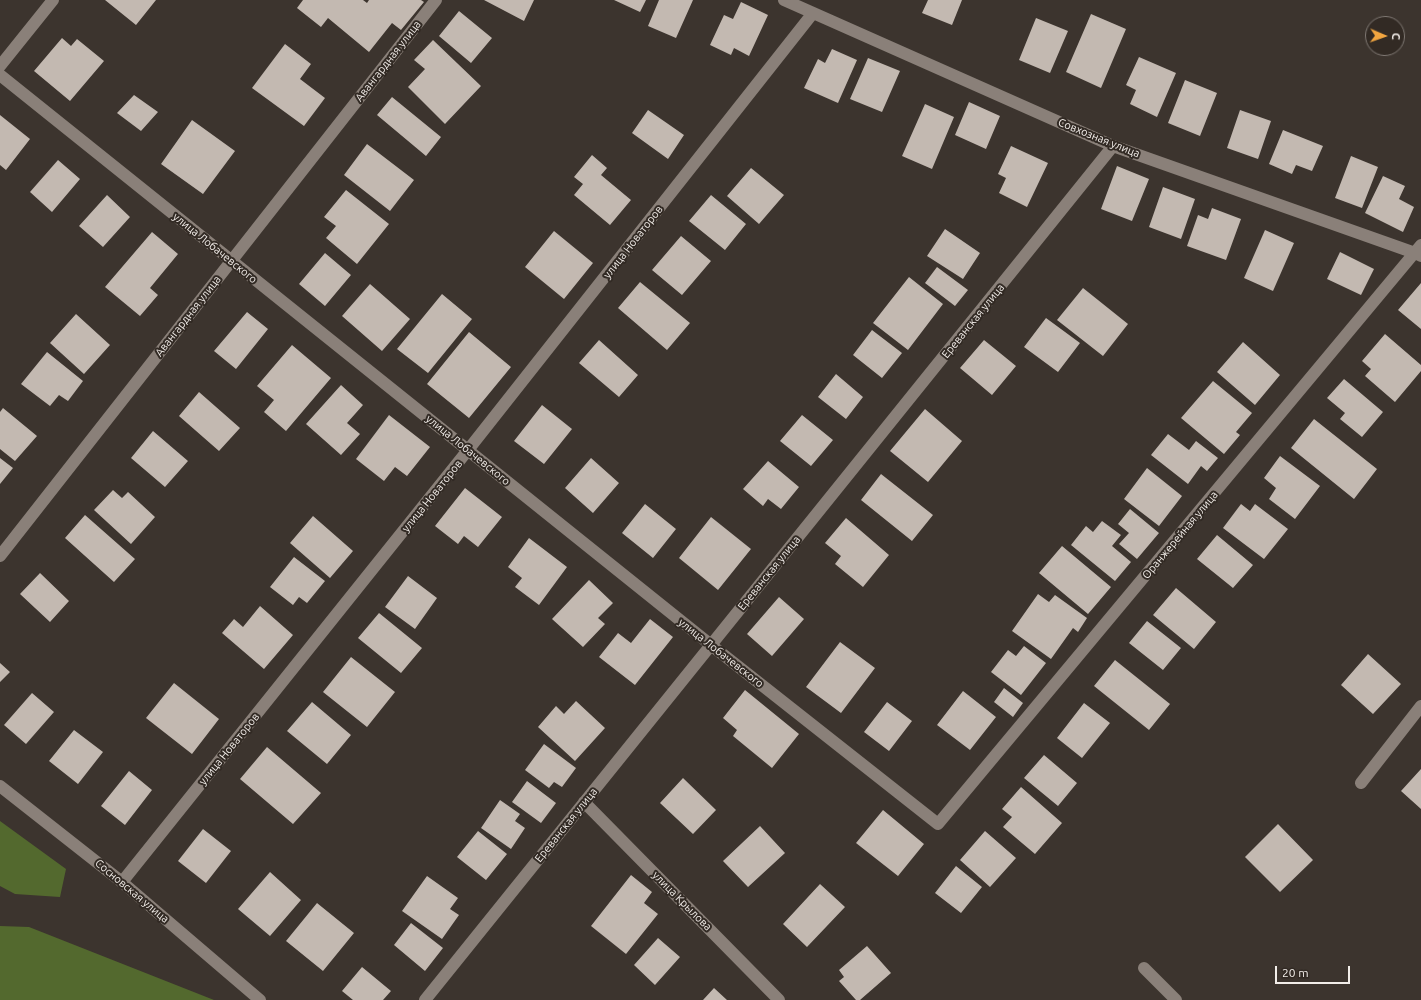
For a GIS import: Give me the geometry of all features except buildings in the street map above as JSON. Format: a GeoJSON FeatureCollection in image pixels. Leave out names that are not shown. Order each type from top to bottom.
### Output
{"type":"FeatureCollection","features":[{"type":"Feature","properties":{"kind":"street"},"geometry":{"type":"LineString","coordinates":[[0,66],[53,0]]}},
{"type":"Feature","properties":{"kind":"street","name":"Авангардная улица"},"geometry":{"type":"LineString","coordinates":[[0,556],[436,0]]}},
{"type":"Feature","properties":{"kind":"street","name":"Совхозная улица"},"geometry":{"type":"LineString","coordinates":[[784,0],[1114,146],[1419,251]]}},
{"type":"Feature","properties":{"kind":"street","name":"улица Новаторов"},"geometry":{"type":"LineString","coordinates":[[122,882],[468,450],[813,13]]}},
{"type":"Feature","properties":{"kind":"street","name":"улица Лобачевского"},"geometry":{"type":"LineString","coordinates":[[0,75],[711,645],[938,824]]}},
{"type":"Feature","properties":{"kind":"street","name":"Ереванская улица"},"geometry":{"type":"LineString","coordinates":[[425,1000],[1114,146]]}},
{"type":"Feature","properties":{"kind":"street","name":"Оранжерейная улица"},"geometry":{"type":"LineString","coordinates":[[938,824],[1419,251]]}},
{"type":"Feature","properties":{"kind":"street"},"geometry":{"type":"LineString","coordinates":[[1361,783],[1421,706]]}},
{"type":"Feature","properties":{"kind":"street","name":"Сосновская улица"},"geometry":{"type":"LineString","coordinates":[[0,786],[122,882],[260,1000]]}},
{"type":"Feature","properties":{"kind":"street","name":"улица Крылова"},"geometry":{"type":"LineString","coordinates":[[584,802],[779,1000]]}},
{"type":"Feature","properties":{"kind":"street"},"geometry":{"type":"LineString","coordinates":[[1144,968],[1176,1000]]}},
{"type":"Feature","properties":{"kind":"green space"},"geometry":{"type":"Polygon","coordinates":[[[0,821],[66,869],[60,897],[15,894],[0,886],[0,821]]]}},
{"type":"Feature","properties":{"kind":"green space"},"geometry":{"type":"Polygon","coordinates":[[[0,926],[29,927],[214,1000],[0,1000],[0,926]]]}}]}
